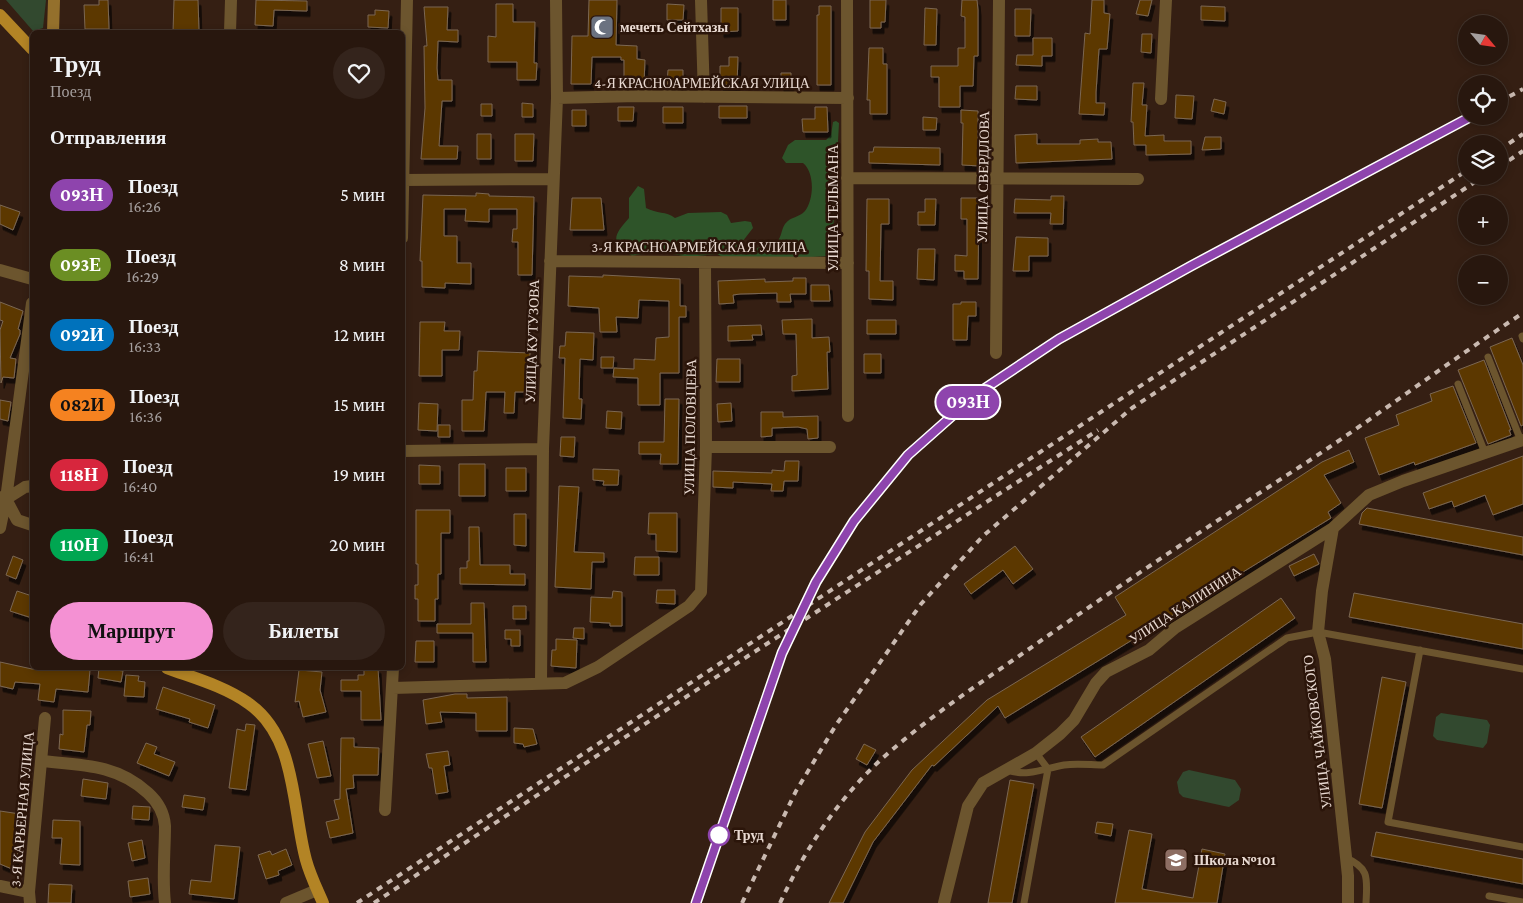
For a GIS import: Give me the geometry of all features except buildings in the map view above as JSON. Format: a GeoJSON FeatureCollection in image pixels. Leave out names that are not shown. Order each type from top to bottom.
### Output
{"type":"FeatureCollection","features":[{"type":"Feature","properties":{"kind":"main road"},"geometry":{"type":"LineString","coordinates":[[53,30],[54,0]]}},
{"type":"Feature","properties":{"kind":"main road"},"geometry":{"type":"LineString","coordinates":[[0,15],[30,47]]}},
{"type":"Feature","properties":{"kind":"main road"},"geometry":{"type":"LineString","coordinates":[[172,670],[227,691],[248,703],[265,717],[278,739],[287,764],[306,861],[323,903]]}},
{"type":"Feature","properties":{"kind":"street"},"geometry":{"type":"LineString","coordinates":[[230,30],[231,0]]}},
{"type":"Feature","properties":{"kind":"street"},"geometry":{"type":"LineString","coordinates":[[405,135],[408,0]]}},
{"type":"Feature","properties":{"kind":"street","name":"УЛИЦА КУТУЗОВА"},"geometry":{"type":"LineString","coordinates":[[541,683],[543,449],[557,98],[556,0]]}},
{"type":"Feature","properties":{"kind":"street"},"geometry":{"type":"LineString","coordinates":[[701,0],[704,97]]}},
{"type":"Feature","properties":{"kind":"street","name":"УЛИЦА ТЕЛЬМАНА"},"geometry":{"type":"LineString","coordinates":[[848,0],[848,416]]}},
{"type":"Feature","properties":{"kind":"street","name":"УЛИЦА СВЕРДЛОВА"},"geometry":{"type":"LineString","coordinates":[[996,353],[999,180],[999,0]]}},
{"type":"Feature","properties":{"kind":"street"},"geometry":{"type":"LineString","coordinates":[[1161,99],[1166,0]]}},
{"type":"Feature","properties":{"kind":"street","name":"4-Я КРАСНОАРМЕЙСКАЯ УЛИЦА"},"geometry":{"type":"LineString","coordinates":[[557,98],[848,98]]}},
{"type":"Feature","properties":{"kind":"street"},"geometry":{"type":"LineString","coordinates":[[847,178],[1138,179]]}},
{"type":"Feature","properties":{"kind":"street"},"geometry":{"type":"LineString","coordinates":[[405,180],[553,179]]}},
{"type":"Feature","properties":{"kind":"street","name":"3-Я КРАСНОАРМЕЙСКАЯ УЛИЦА"},"geometry":{"type":"LineString","coordinates":[[550,262],[848,263]]}},
{"type":"Feature","properties":{"kind":"street","name":"УЛИЦА ПОЛОВЦЕВА"},"geometry":{"type":"LineString","coordinates":[[541,683],[564,683],[598,667],[689,606],[701,592],[706,447],[705,262]]}},
{"type":"Feature","properties":{"kind":"street"},"geometry":{"type":"LineString","coordinates":[[0,270],[30,279]]}},
{"type":"Feature","properties":{"kind":"street"},"geometry":{"type":"LineString","coordinates":[[0,528],[30,317]]}},
{"type":"Feature","properties":{"kind":"street","name":"УЛИЦА КАЛИНИНА"},"geometry":{"type":"LineString","coordinates":[[944,903],[968,806],[983,783],[1036,753],[1074,720],[1096,683],[1106,672],[1149,650],[1175,628],[1333,528],[1369,495],[1522,440]]}},
{"type":"Feature","properties":{"kind":"street"},"geometry":{"type":"LineString","coordinates":[[706,447],[830,447]]}},
{"type":"Feature","properties":{"kind":"street"},"geometry":{"type":"LineString","coordinates":[[405,451],[543,449]]}},
{"type":"Feature","properties":{"kind":"street"},"geometry":{"type":"LineString","coordinates":[[3,497],[30,486]]}},
{"type":"Feature","properties":{"kind":"street"},"geometry":{"type":"LineString","coordinates":[[3,497],[17,520],[30,524]]}},
{"type":"Feature","properties":{"kind":"street","name":"УЛИЦА ЧАЙКОВСКОГО"},"geometry":{"type":"LineString","coordinates":[[1333,528],[1322,591],[1318,632],[1325,659],[1346,858],[1348,903]]}},
{"type":"Feature","properties":{"kind":"street"},"geometry":{"type":"LineString","coordinates":[[385,810],[393,670]]}},
{"type":"Feature","properties":{"kind":"street"},"geometry":{"type":"LineString","coordinates":[[393,688],[541,683]]}},
{"type":"Feature","properties":{"kind":"street","name":"3-Я КАРЬЕРНАЯ УЛИЦА"},"geometry":{"type":"LineString","coordinates":[[29,897],[45,718]]}},
{"type":"Feature","properties":{"kind":"street"},"geometry":{"type":"LineString","coordinates":[[41,761],[94,767],[122,774],[157,801],[163,814],[165,827],[162,867],[165,903]]}},
{"type":"Feature","properties":{"kind":"street"},"geometry":{"type":"LineString","coordinates":[[0,886],[29,897]]}},
{"type":"Feature","properties":{"kind":"street"},"geometry":{"type":"LineString","coordinates":[[286,903],[317,890]]}},
{"type":"Feature","properties":{"kind":"lane"},"geometry":{"type":"LineString","coordinates":[[1488,357],[1522,440]]}},
{"type":"Feature","properties":{"kind":"lane"},"geometry":{"type":"LineString","coordinates":[[1458,384],[1485,453]]}},
{"type":"Feature","properties":{"kind":"lane"},"geometry":{"type":"LineString","coordinates":[[1007,770],[1018,774],[1032,774],[1048,768],[1067,765],[1103,764],[1288,638],[1318,632],[1523,669]]}},
{"type":"Feature","properties":{"kind":"lane"},"geometry":{"type":"LineString","coordinates":[[1420,650],[1388,822],[1523,847]]}},
{"type":"Feature","properties":{"kind":"lane"},"geometry":{"type":"LineString","coordinates":[[1024,903],[1048,768],[1036,753]]}},
{"type":"Feature","properties":{"kind":"lane"},"geometry":{"type":"LineString","coordinates":[[1346,858],[1360,864],[1366,872],[1366,903]]}},
{"type":"Feature","properties":{"kind":"lane"},"geometry":{"type":"LineString","coordinates":[[1489,896],[1523,902]]}},
{"type":"Feature","properties":{"kind":"green space"},"geometry":{"type":"Polygon","coordinates":[[[6,0],[46,0],[43,28],[32,30],[6,0]]]}},
{"type":"Feature","properties":{"kind":"green space"},"geometry":{"type":"Polygon","coordinates":[[[833,122],[839,123],[832,252],[828,256],[732,262],[717,254],[688,257],[658,251],[632,256],[617,243],[617,234],[629,218],[629,198],[638,186],[644,189],[646,208],[675,218],[688,213],[721,212],[727,215],[731,223],[751,222],[753,228],[739,246],[742,252],[777,242],[785,224],[805,211],[810,200],[812,186],[810,173],[803,163],[786,163],[782,158],[788,145],[795,140],[826,140],[831,135],[833,122]]]}},
{"type":"Feature","properties":{"kind":"green space"},"geometry":{"type":"Polygon","coordinates":[[[1441,713],[1487,720],[1490,725],[1487,743],[1483,748],[1437,740],[1433,736],[1436,717],[1441,713]]]}},
{"type":"Feature","properties":{"kind":"green space"},"geometry":{"type":"Polygon","coordinates":[[[1189,770],[1235,780],[1241,789],[1239,800],[1229,807],[1183,797],[1179,793],[1177,782],[1183,772],[1189,770]]]}},
{"type":"Feature","properties":{"kind":"railway"},"geometry":{"type":"LineString","coordinates":[[1508,97],[1523,89]]}},
{"type":"Feature","properties":{"kind":"railway"},"geometry":{"type":"LineString","coordinates":[[696,903],[749,739],[797,618],[816,581],[849,529],[888,479],[931,432],[979,392],[1007,372],[1096,317],[1458,123]]}},
{"type":"Feature","properties":{"kind":"railway"},"geometry":{"type":"LineString","coordinates":[[1508,144],[1523,134]]}},
{"type":"Feature","properties":{"kind":"railway"},"geometry":{"type":"LineString","coordinates":[[1508,161],[1523,151]]}},
{"type":"Feature","properties":{"kind":"railway"},"geometry":{"type":"LineString","coordinates":[[357,903],[1458,176]]}},
{"type":"Feature","properties":{"kind":"railway"},"geometry":{"type":"LineString","coordinates":[[742,903],[796,791],[836,725],[921,604],[983,536],[1132,408],[1470,185]]}},
{"type":"Feature","properties":{"kind":"railway"},"geometry":{"type":"LineString","coordinates":[[780,903],[802,860],[828,820],[858,782],[893,749],[970,690],[1080,613],[1329,447],[1523,313]]}},
{"type":"Feature","properties":{"kind":"railway"},"geometry":{"type":"LineString","coordinates":[[374,903],[748,656],[1098,430]]}},
{"type":"Feature","properties":{"kind":"train","name":"093Н"},"geometry":{"type":"LineString","coordinates":[[696,903],[748,745],[782,653],[816,582],[854,521],[908,455],[978,393],[1059,339],[1458,123]]}},
{"type":"Feature","properties":{"kind":"place","name":"мечеть Сейтхазы"},"geometry":{"type":"Point","coordinates":[602,27]}},
{"type":"Feature","properties":{"kind":"place","name":"Труд"},"geometry":{"type":"Point","coordinates":[719,835]}},
{"type":"Feature","properties":{"kind":"place","name":"Школа №101"},"geometry":{"type":"Point","coordinates":[1176,860]}}]}
